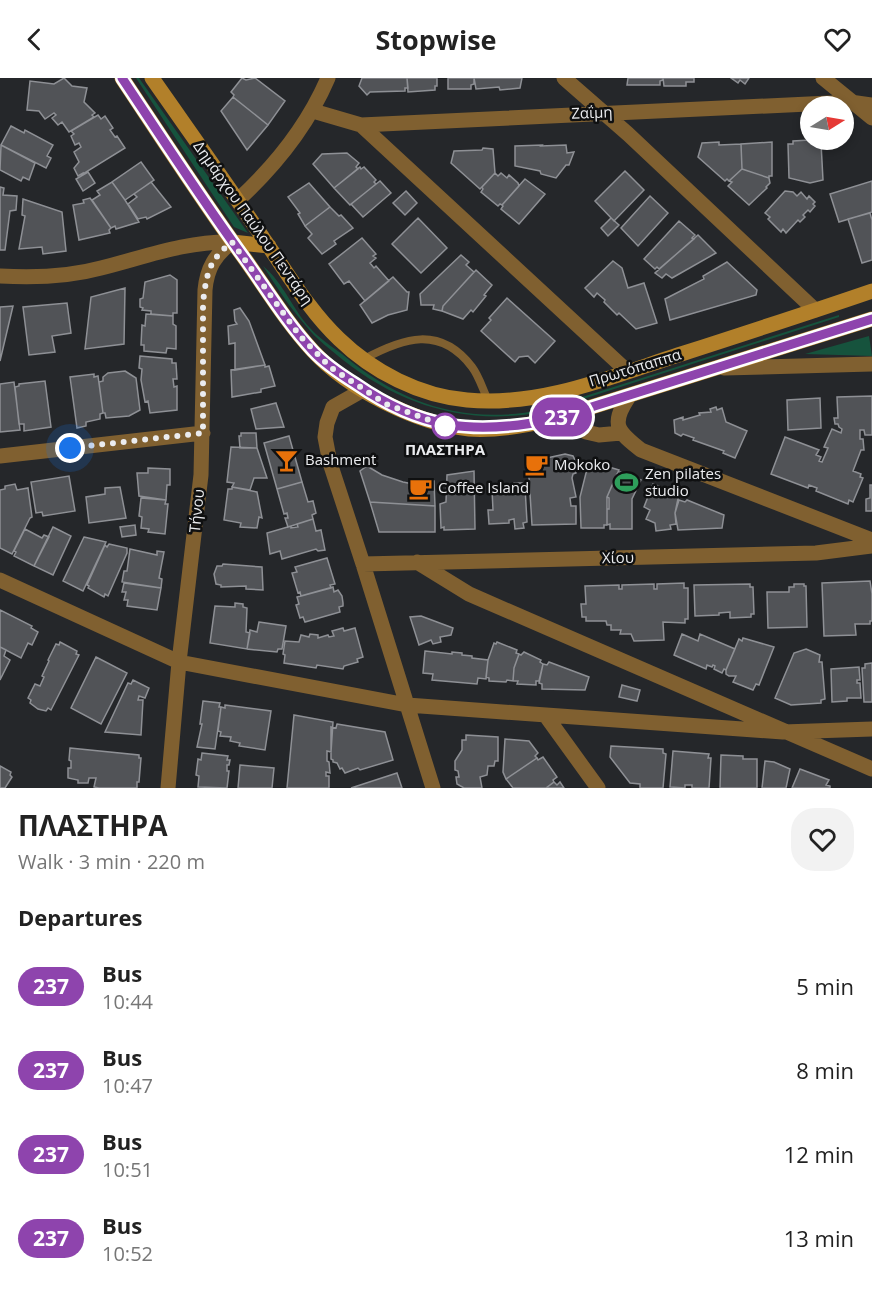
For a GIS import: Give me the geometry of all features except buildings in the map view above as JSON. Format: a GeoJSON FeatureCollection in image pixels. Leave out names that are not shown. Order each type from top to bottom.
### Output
{"type":"FeatureCollection","features":[{"type":"Feature","properties":{"kind":"street","name":"Δημάρχου Παύλου Πεντάρη"},"geometry":{"type":"LineString","coordinates":[[122,78],[232,242],[300,336],[330,367],[363,390]]}},
{"type":"Feature","properties":{"kind":"street","name":"Δημάρχου Παύλου Πεντάρη"},"geometry":{"type":"LineString","coordinates":[[152,78],[304,298],[338,339],[364,359]]}},
{"type":"Feature","properties":{"kind":"street"},"geometry":{"type":"LineString","coordinates":[[238,200],[267,173],[287,149],[313,111],[328,78]]}},
{"type":"Feature","properties":{"kind":"street"},"geometry":{"type":"LineString","coordinates":[[564,78],[628,134],[815,310]]}},
{"type":"Feature","properties":{"kind":"street"},"geometry":{"type":"LineString","coordinates":[[823,78],[843,96]]}},
{"type":"Feature","properties":{"kind":"street","name":"Ζαΐμη"},"geometry":{"type":"LineString","coordinates":[[854,103],[872,105]]}},
{"type":"Feature","properties":{"kind":"street","name":"Ζαΐμη"},"geometry":{"type":"LineString","coordinates":[[313,111],[361,125],[800,104]]}},
{"type":"Feature","properties":{"kind":"street"},"geometry":{"type":"LineString","coordinates":[[854,105],[872,118]]}},
{"type":"Feature","properties":{"kind":"street"},"geometry":{"type":"LineString","coordinates":[[361,125],[627,371]]}},
{"type":"Feature","properties":{"kind":"street"},"geometry":{"type":"LineString","coordinates":[[0,276],[76,274],[175,247],[208,241],[269,246]]}},
{"type":"Feature","properties":{"kind":"street","name":"Τήνου"},"geometry":{"type":"LineString","coordinates":[[168,788],[179,662],[201,475],[203,302],[210,267],[217,254],[232,242]]}},
{"type":"Feature","properties":{"kind":"street","name":"Πρωτόπαππα"},"geometry":{"type":"LineString","coordinates":[[364,359],[403,384],[445,397],[489,401],[525,399],[550,395],[872,291]]}},
{"type":"Feature","properties":{"kind":"street","name":"Πρωτόπαππα"},"geometry":{"type":"LineString","coordinates":[[363,390],[386,404],[446,426],[497,429],[566,416],[628,398],[872,319]]}},
{"type":"Feature","properties":{"kind":"street"},"geometry":{"type":"LineString","coordinates":[[718,368],[872,364]]}},
{"type":"Feature","properties":{"kind":"street"},"geometry":{"type":"LineString","coordinates":[[363,390],[333,407],[325,437],[330,463],[433,788]]}},
{"type":"Feature","properties":{"kind":"street"},"geometry":{"type":"LineString","coordinates":[[628,398],[620,410],[618,426],[624,438],[640,450],[872,540]]}},
{"type":"Feature","properties":{"kind":"street"},"geometry":{"type":"LineString","coordinates":[[566,416],[586,432],[599,435],[621,433]]}},
{"type":"Feature","properties":{"kind":"street"},"geometry":{"type":"LineString","coordinates":[[0,456],[203,433]]}},
{"type":"Feature","properties":{"kind":"street","name":"Χίου"},"geometry":{"type":"LineString","coordinates":[[363,564],[816,553],[872,546]]}},
{"type":"Feature","properties":{"kind":"street"},"geometry":{"type":"LineString","coordinates":[[417,562],[469,594],[872,769]]}},
{"type":"Feature","properties":{"kind":"street"},"geometry":{"type":"LineString","coordinates":[[0,580],[179,662],[407,705],[783,732],[872,729]]}},
{"type":"Feature","properties":{"kind":"street"},"geometry":{"type":"LineString","coordinates":[[546,716],[598,788]]}},
{"type":"Feature","properties":{"kind":"lane"},"geometry":{"type":"LineString","coordinates":[[364,359],[402,341],[433,340],[447,345],[473,368],[489,401]]}},
{"type":"Feature","properties":{"kind":"green space"},"geometry":{"type":"Polygon","coordinates":[[[136,78],[139,78],[248,233],[234,227],[136,78]]]}},
{"type":"Feature","properties":{"kind":"green space"},"geometry":{"type":"Polygon","coordinates":[[[263,266],[314,332],[387,386],[411,398],[460,412],[486,415],[541,410],[541,412],[514,416],[488,416],[462,414],[412,400],[388,390],[343,360],[314,335],[263,266]]]}},
{"type":"Feature","properties":{"kind":"green space"},"geometry":{"type":"Polygon","coordinates":[[[839,315],[839,317],[555,408],[554,406],[839,315]]]}},
{"type":"Feature","properties":{"kind":"green space"},"geometry":{"type":"Polygon","coordinates":[[[869,336],[872,356],[805,354],[869,336]]]}},
{"type":"Feature","properties":{"kind":"bus line","name":"237"},"geometry":{"type":"LineString","coordinates":[[122,78],[232,242],[314,352],[330,367],[386,404],[429,421],[471,429],[497,429],[550,420],[628,398],[872,319]]}},
{"type":"Feature","properties":{"kind":"place","name":"ΠΛΑΣΤΗΡΑ"},"geometry":{"type":"Point","coordinates":[445,426]}},
{"type":"Feature","properties":{"kind":"place","name":"Bashment"},"geometry":{"type":"Point","coordinates":[287,460]}},
{"type":"Feature","properties":{"kind":"place","name":"Mokoko"},"geometry":{"type":"Point","coordinates":[536,465]}},
{"type":"Feature","properties":{"kind":"place","name":"Zen pilates studio"},"geometry":{"type":"Point","coordinates":[627,483]}},
{"type":"Feature","properties":{"kind":"place","name":"Coffee Island"},"geometry":{"type":"Point","coordinates":[420,488]}},
{"type":"Feature","properties":{"kind":"route"},"geometry":{"type":"LineString","coordinates":[[70,448],[203,433],[203,302],[206,282],[217,254],[232,242],[300,336],[330,367],[386,404],[445,426]]}}]}
